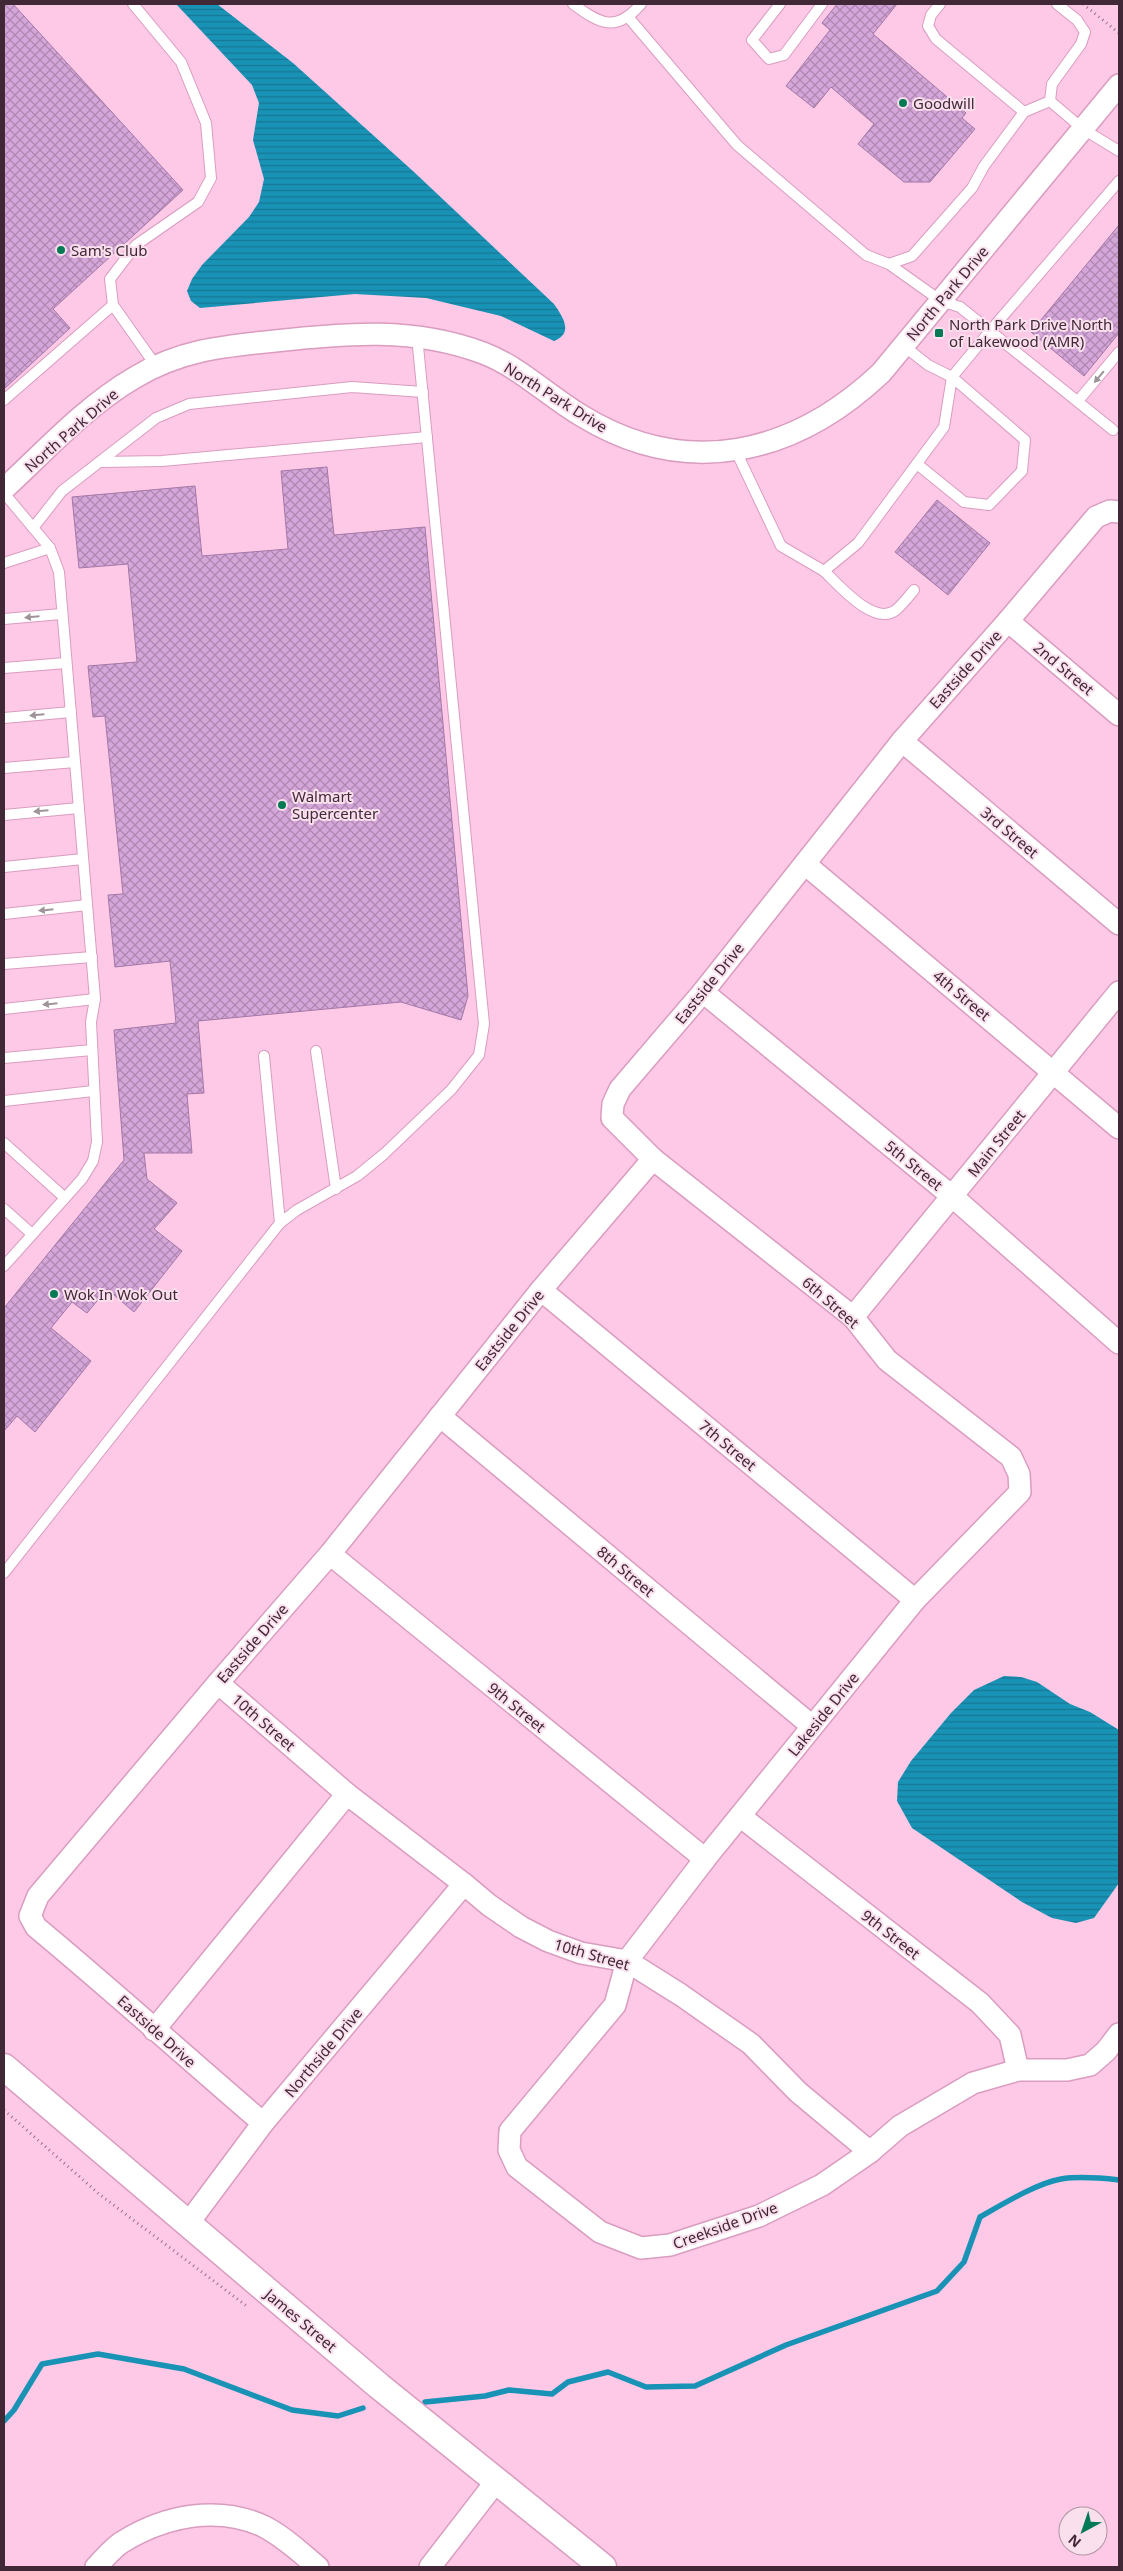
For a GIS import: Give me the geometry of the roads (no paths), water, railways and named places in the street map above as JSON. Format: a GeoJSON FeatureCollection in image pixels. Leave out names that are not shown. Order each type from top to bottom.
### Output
{"type":"FeatureCollection","features":[{"type":"Feature","properties":{"kind":"street","name":"North Park Drive"},"geometry":{"type":"LineString","coordinates":[[4,489],[106,397],[156,366],[183,354],[216,347],[345,333],[397,333],[417,336],[485,354],[518,371],[580,415],[634,442],[663,450],[720,452],[780,439],[820,420],[865,388],[881,373],[1119,85]]}},
{"type":"Feature","properties":{"kind":"street","name":"Eastside Drive"},"geometry":{"type":"LineString","coordinates":[[264,2123],[36,1927],[30,1916],[38,1896],[218,1682],[330,1554],[541,1290],[653,1159],[612,1118],[613,1104],[620,1090],[703,992],[902,741],[1008,621],[1096,516],[1114,511]]}},
{"type":"Feature","properties":{"kind":"street","name":"2nd Street"},"geometry":{"type":"LineString","coordinates":[[1008,621],[1119,715]]}},
{"type":"Feature","properties":{"kind":"street","name":"3rd Street"},"geometry":{"type":"LineString","coordinates":[[902,741],[1119,924]]}},
{"type":"Feature","properties":{"kind":"street","name":"4th Street"},"geometry":{"type":"LineString","coordinates":[[805,864],[1119,1128]]}},
{"type":"Feature","properties":{"kind":"street","name":"5th Street"},"geometry":{"type":"LineString","coordinates":[[703,992],[953,1197],[1119,1343]]}},
{"type":"Feature","properties":{"kind":"street","name":"Main Street"},"geometry":{"type":"LineString","coordinates":[[853,1317],[1119,992]]}},
{"type":"Feature","properties":{"kind":"street","name":"6th Street"},"geometry":{"type":"LineString","coordinates":[[653,1159],[853,1317],[887,1360],[1010,1457],[1019,1474]]}},
{"type":"Feature","properties":{"kind":"street","name":"7th Street"},"geometry":{"type":"LineString","coordinates":[[541,1290],[915,1600]]}},
{"type":"Feature","properties":{"kind":"street","name":"8th Street"},"geometry":{"type":"LineString","coordinates":[[440,1416],[812,1726]]}},
{"type":"Feature","properties":{"kind":"street","name":"Lakeside Drive"},"geometry":{"type":"LineString","coordinates":[[628,1961],[705,1859],[915,1600],[1020,1492],[1019,1474]]}},
{"type":"Feature","properties":{"kind":"street","name":"9th Street"},"geometry":{"type":"LineString","coordinates":[[330,1554],[705,1859]]}},
{"type":"Feature","properties":{"kind":"street","name":"10th Street"},"geometry":{"type":"LineString","coordinates":[[218,1682],[347,1794],[489,1905],[521,1927],[548,1941],[581,1953],[628,1961],[682,1995],[751,2044],[798,2092],[870,2152]]}},
{"type":"Feature","properties":{"kind":"street"},"geometry":{"type":"LineString","coordinates":[[154,2030],[347,1794]]}},
{"type":"Feature","properties":{"kind":"street","name":"9th Street"},"geometry":{"type":"LineString","coordinates":[[740,1816],[980,2003],[1010,2035],[1018,2070]]}},
{"type":"Feature","properties":{"kind":"street","name":"Northside Drive"},"geometry":{"type":"LineString","coordinates":[[187,2224],[264,2123],[464,1884]]}},
{"type":"Feature","properties":{"kind":"street","name":"Creekside Drive"},"geometry":{"type":"LineString","coordinates":[[628,1961],[614,2005],[510,2130],[510,2150],[516,2166],[600,2232],[641,2248],[670,2246],[759,2216],[822,2184],[870,2152],[900,2126],[973,2083],[1018,2070],[1067,2070],[1090,2065],[1106,2051],[1119,2034]]}},
{"type":"Feature","properties":{"kind":"street","name":"James Street"},"geometry":{"type":"LineString","coordinates":[[4,2067],[379,2386],[498,2479],[603,2567]]}},
{"type":"Feature","properties":{"kind":"street"},"geometry":{"type":"LineString","coordinates":[[430,2567],[498,2479]]}},
{"type":"Feature","properties":{"kind":"street"},"geometry":{"type":"LineString","coordinates":[[96,2567],[122,2542],[160,2523],[198,2515],[233,2517],[263,2526],[318,2567]]}},
{"type":"Feature","properties":{"kind":"lane"},"geometry":{"type":"LineString","coordinates":[[133,4],[181,62],[206,123],[211,178],[198,202],[136,245],[110,279],[113,305],[156,366]]}},
{"type":"Feature","properties":{"kind":"lane"},"geometry":{"type":"LineString","coordinates":[[573,4],[591,18],[609,24],[629,18],[641,4]]}},
{"type":"Feature","properties":{"kind":"lane"},"geometry":{"type":"LineString","coordinates":[[780,4],[752,40],[769,59],[784,55],[822,4]]}},
{"type":"Feature","properties":{"kind":"lane"},"geometry":{"type":"LineString","coordinates":[[940,4],[931,15],[928,26],[936,39],[1024,112]]}},
{"type":"Feature","properties":{"kind":"lane"},"geometry":{"type":"LineString","coordinates":[[1050,101],[1052,84],[1081,44],[1084,32],[1077,20],[1057,4]]}},
{"type":"Feature","properties":{"kind":"lane"},"geometry":{"type":"LineString","coordinates":[[629,18],[737,145],[866,255],[889,264],[941,301],[960,307],[1113,430]]}},
{"type":"Feature","properties":{"kind":"lane"},"geometry":{"type":"LineString","coordinates":[[889,264],[912,256],[972,188],[984,166],[1024,112],[1050,101]]}},
{"type":"Feature","properties":{"kind":"lane"},"geometry":{"type":"LineString","coordinates":[[1050,101],[1083,129],[1119,151]]}},
{"type":"Feature","properties":{"kind":"lane"},"geometry":{"type":"LineString","coordinates":[[824,571],[858,543],[944,427],[952,377],[1119,181]]}},
{"type":"Feature","properties":{"kind":"lane"},"geometry":{"type":"LineString","coordinates":[[4,400],[113,305]]}},
{"type":"Feature","properties":{"kind":"lane"},"geometry":{"type":"LineString","coordinates":[[4,1573],[280,1223],[297,1210],[357,1176],[384,1154],[451,1090],[479,1055],[484,1024],[417,336]]}},
{"type":"Feature","properties":{"kind":"lane"},"geometry":{"type":"LineString","coordinates":[[904,346],[928,364],[952,377],[1025,440],[1022,471],[990,505],[964,502],[917,464]]}},
{"type":"Feature","properties":{"kind":"lane"},"geometry":{"type":"LineString","coordinates":[[1078,401],[1119,352]]}},
{"type":"Feature","properties":{"kind":"lane"},"geometry":{"type":"LineString","coordinates":[[33,528],[62,491],[102,462],[156,418],[189,404],[352,387],[423,392]]}},
{"type":"Feature","properties":{"kind":"lane"},"geometry":{"type":"LineString","coordinates":[[102,462],[162,461],[427,436]]}},
{"type":"Feature","properties":{"kind":"lane"},"geometry":{"type":"LineString","coordinates":[[735,450],[780,546],[824,571],[867,610],[880,615],[895,611],[914,590]]}},
{"type":"Feature","properties":{"kind":"lane"},"geometry":{"type":"LineString","coordinates":[[4,493],[50,548],[59,572],[61,614],[95,999],[91,1022],[97,1142],[93,1161],[65,1198],[4,1266]]}},
{"type":"Feature","properties":{"kind":"lane"},"geometry":{"type":"LineString","coordinates":[[4,563],[50,548]]}},
{"type":"Feature","properties":{"kind":"lane"},"geometry":{"type":"LineString","coordinates":[[4,619],[61,614]]}},
{"type":"Feature","properties":{"kind":"lane"},"geometry":{"type":"LineString","coordinates":[[4,668],[66,663]]}},
{"type":"Feature","properties":{"kind":"lane"},"geometry":{"type":"LineString","coordinates":[[4,718],[71,712]]}},
{"type":"Feature","properties":{"kind":"lane"},"geometry":{"type":"LineString","coordinates":[[4,768],[75,762]]}},
{"type":"Feature","properties":{"kind":"lane"},"geometry":{"type":"LineString","coordinates":[[4,815],[79,808]]}},
{"type":"Feature","properties":{"kind":"lane"},"geometry":{"type":"LineString","coordinates":[[4,866],[84,859]]}},
{"type":"Feature","properties":{"kind":"lane"},"geometry":{"type":"LineString","coordinates":[[4,914],[87,906]]}},
{"type":"Feature","properties":{"kind":"lane"},"geometry":{"type":"LineString","coordinates":[[4,964],[92,956]]}},
{"type":"Feature","properties":{"kind":"lane"},"geometry":{"type":"LineString","coordinates":[[4,1009],[95,999]]}},
{"type":"Feature","properties":{"kind":"lane"},"geometry":{"type":"LineString","coordinates":[[4,1058],[92,1050]]}},
{"type":"Feature","properties":{"kind":"lane"},"geometry":{"type":"LineString","coordinates":[[316,1051],[336,1189]]}},
{"type":"Feature","properties":{"kind":"lane"},"geometry":{"type":"LineString","coordinates":[[264,1056],[280,1223]]}},
{"type":"Feature","properties":{"kind":"lane"},"geometry":{"type":"LineString","coordinates":[[4,1101],[93,1091]]}},
{"type":"Feature","properties":{"kind":"lane"},"geometry":{"type":"LineString","coordinates":[[4,1143],[65,1198]]}},
{"type":"Feature","properties":{"kind":"lane"},"geometry":{"type":"LineString","coordinates":[[4,1209],[32,1234]]}},
{"type":"Feature","properties":{"kind":"water"},"geometry":{"type":"Polygon","coordinates":[[[176,4],[217,4],[293,63],[414,172],[554,304],[565,324],[564,334],[554,341],[501,316],[426,298],[355,294],[200,308],[191,301],[187,291],[192,279],[202,265],[249,217],[259,202],[264,179],[253,140],[259,103],[252,85],[176,4]]]}},
{"type":"Feature","properties":{"kind":"water"},"geometry":{"type":"Polygon","coordinates":[[[1004,1676],[1021,1677],[1037,1682],[1070,1704],[1090,1712],[1119,1730],[1119,1883],[1094,1918],[1076,1923],[1052,1918],[1022,1902],[912,1828],[897,1801],[898,1782],[911,1761],[951,1713],[974,1690],[1004,1676]]]}},
{"type":"Feature","properties":{"kind":"waterway"},"geometry":{"type":"LineString","coordinates":[[425,2402],[485,2396],[509,2390],[552,2394],[568,2382],[608,2372],[646,2387],[695,2386],[786,2345],[937,2291],[964,2262],[980,2217],[1030,2190],[1051,2181],[1068,2178],[1119,2180]]}},
{"type":"Feature","properties":{"kind":"waterway"},"geometry":{"type":"LineString","coordinates":[[4,2421],[14,2410],[42,2364],[98,2354],[184,2369],[292,2410],[338,2416],[363,2408]]}},
{"type":"Feature","properties":{"kind":"place","name":"Goodwill"},"geometry":{"type":"Point","coordinates":[903,103]}},
{"type":"Feature","properties":{"kind":"place","name":"Sam's Club"},"geometry":{"type":"Point","coordinates":[61,250]}},
{"type":"Feature","properties":{"kind":"place","name":"North Park Drive North of Lakewood (AMR)"},"geometry":{"type":"Point","coordinates":[939,333]}},
{"type":"Feature","properties":{"kind":"place","name":"Walmart Supercenter"},"geometry":{"type":"Point","coordinates":[282,805]}},
{"type":"Feature","properties":{"kind":"place","name":"Wok In Wok Out"},"geometry":{"type":"Point","coordinates":[54,1294]}}]}
